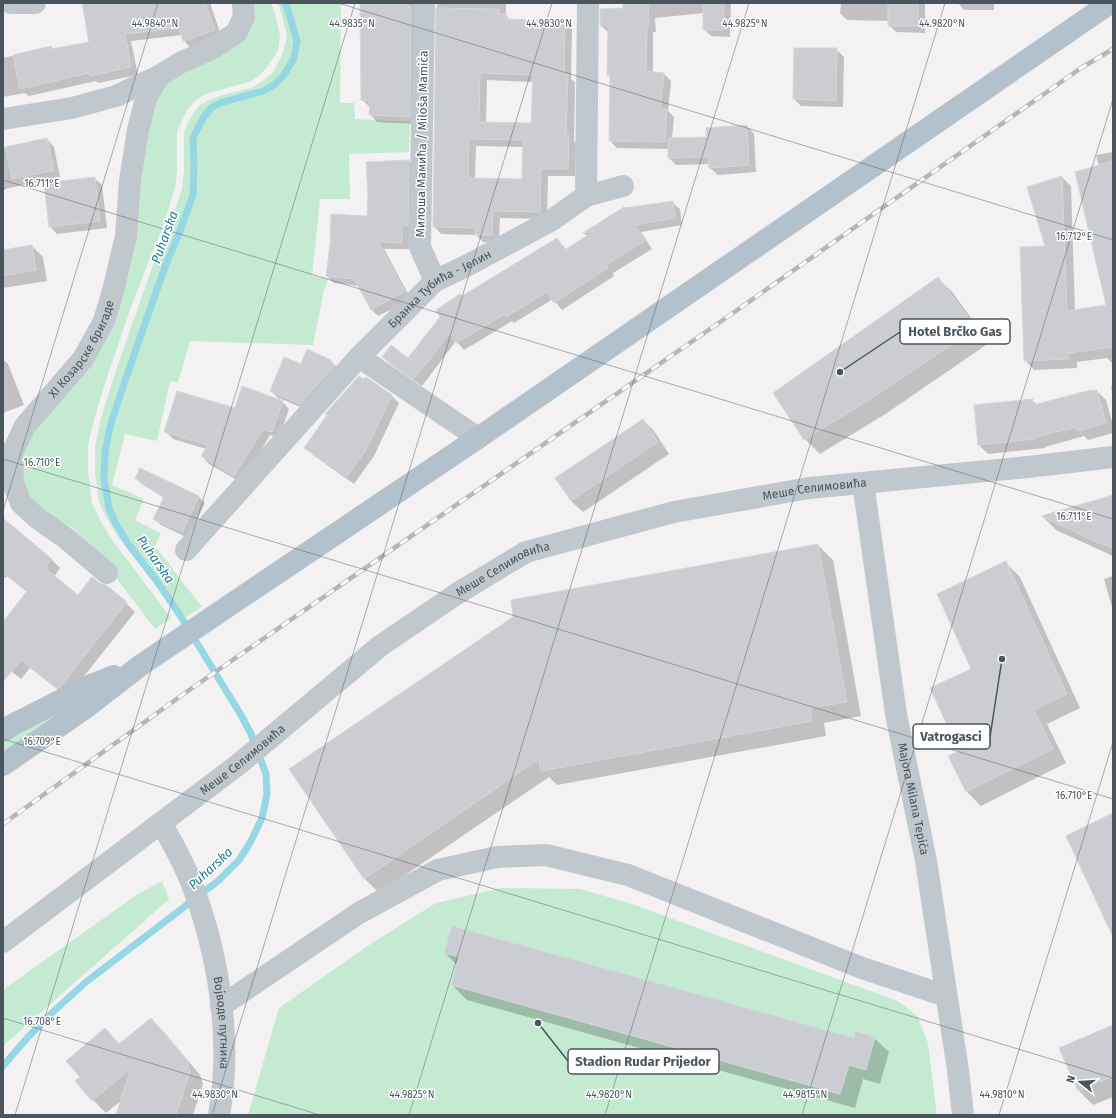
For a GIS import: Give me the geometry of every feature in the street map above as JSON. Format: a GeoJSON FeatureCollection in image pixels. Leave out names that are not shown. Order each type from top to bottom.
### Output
{"type":"FeatureCollection","features":[{"type":"Feature","properties":{"kind":"main road"},"geometry":{"type":"LineString","coordinates":[[3,765],[84,709],[140,665],[478,438],[1110,3]]}},
{"type":"Feature","properties":{"kind":"main road"},"geometry":{"type":"LineString","coordinates":[[6,727],[91,686],[140,665]]}},
{"type":"Feature","properties":{"kind":"street"},"geometry":{"type":"LineString","coordinates":[[9,4],[35,3]]}},
{"type":"Feature","properties":{"kind":"street","name":"XI Козарске бригаде"},"geometry":{"type":"LineString","coordinates":[[3,119],[72,108],[116,96],[159,76],[180,62],[213,48],[236,33],[244,17],[243,3]]}},
{"type":"Feature","properties":{"kind":"street","name":"Милоша Мамића / Miloša Mamića"},"geometry":{"type":"LineString","coordinates":[[424,3],[420,247],[436,281]]}},
{"type":"Feature","properties":{"kind":"street"},"geometry":{"type":"LineString","coordinates":[[588,3],[586,196],[623,186]]}},
{"type":"Feature","properties":{"kind":"street","name":"XI Козарске бригаде"},"geometry":{"type":"LineString","coordinates":[[107,573],[68,539],[37,518],[21,503],[13,483],[12,453],[25,426],[83,359],[104,321],[126,236],[130,180],[138,130],[146,98],[159,76]]}},
{"type":"Feature","properties":{"kind":"street","name":"Бранка Тубића - Јелин"},"geometry":{"type":"LineString","coordinates":[[186,550],[359,357],[436,281],[552,220],[586,196]]}},
{"type":"Feature","properties":{"kind":"street"},"geometry":{"type":"LineString","coordinates":[[359,357],[478,438]]}},
{"type":"Feature","properties":{"kind":"street","name":"Меше Селимовића"},"geometry":{"type":"LineString","coordinates":[[3,942],[239,764],[380,646],[458,593],[526,552],[674,512],[809,488],[1113,458]]}},
{"type":"Feature","properties":{"kind":"street","name":"Majora Milana Tepića"},"geometry":{"type":"LineString","coordinates":[[863,483],[896,714],[926,861],[964,1115]]}},
{"type":"Feature","properties":{"kind":"street","name":"Војводе путника"},"geometry":{"type":"LineString","coordinates":[[161,822],[189,877],[208,932],[220,990],[224,1044],[219,1115]]}},
{"type":"Feature","properties":{"kind":"street"},"geometry":{"type":"LineString","coordinates":[[222,1006],[359,913],[438,870],[496,857],[546,855],[628,875],[862,968],[946,996]]}},
{"type":"Feature","properties":{"kind":"green space"},"geometry":{"type":"Polygon","coordinates":[[[244,3],[271,3],[280,35],[278,50],[268,66],[259,76],[249,82],[205,94],[196,100],[187,110],[177,131],[177,172],[175,188],[162,229],[131,307],[109,371],[88,445],[88,472],[92,503],[100,520],[113,541],[171,618],[155,629],[93,547],[74,529],[40,510],[20,490],[14,437],[100,322],[142,129],[166,76],[218,49],[244,3]]]}},
{"type":"Feature","properties":{"kind":"green space"},"geometry":{"type":"Polygon","coordinates":[[[278,3],[341,3],[340,103],[354,103],[355,119],[410,122],[409,152],[349,154],[350,199],[320,199],[312,276],[328,279],[324,290],[313,345],[190,341],[178,383],[170,381],[157,441],[125,434],[112,485],[144,499],[135,520],[161,533],[155,546],[202,607],[180,621],[146,571],[118,537],[106,517],[99,501],[95,473],[95,447],[101,418],[115,373],[154,262],[168,231],[182,189],[184,172],[184,131],[193,113],[200,105],[223,95],[251,88],[263,81],[274,71],[283,53],[287,36],[278,3]]]}},
{"type":"Feature","properties":{"kind":"green space"},"geometry":{"type":"Polygon","coordinates":[[[64,709],[68,715],[3,755],[3,742],[64,709]]]}},
{"type":"Feature","properties":{"kind":"green space"},"geometry":{"type":"Polygon","coordinates":[[[162,881],[169,899],[3,1046],[3,990],[138,894],[162,881]]]}},
{"type":"Feature","properties":{"kind":"green space"},"geometry":{"type":"Polygon","coordinates":[[[501,888],[580,889],[632,904],[898,1001],[917,1016],[928,1043],[937,1115],[248,1115],[279,1008],[369,945],[436,903],[501,888]]]}},
{"type":"Feature","properties":{"kind":"building"},"geometry":{"type":"Polygon","coordinates":[[[82,3],[205,3],[215,30],[183,41],[179,28],[125,34],[131,67],[90,76],[89,73],[20,89],[13,55],[51,46],[52,49],[89,42],[82,3]]]}},
{"type":"Feature","properties":{"kind":"building"},"geometry":{"type":"Polygon","coordinates":[[[360,3],[408,3],[408,7],[411,7],[410,117],[369,115],[370,101],[361,100],[360,3]]]}},
{"type":"Feature","properties":{"kind":"building"},"geometry":{"type":"Polygon","coordinates":[[[623,3],[648,3],[649,25],[647,25],[646,71],[664,73],[660,109],[667,109],[665,142],[609,141],[610,75],[607,75],[608,26],[600,26],[600,9],[623,8],[623,3]]]}},
{"type":"Feature","properties":{"kind":"building"},"geometry":{"type":"Polygon","coordinates":[[[703,3],[724,3],[723,30],[703,30],[703,3]]]}},
{"type":"Feature","properties":{"kind":"building"},"geometry":{"type":"Polygon","coordinates":[[[888,3],[918,3],[918,26],[888,26],[888,3]]]}},
{"type":"Feature","properties":{"kind":"building"},"geometry":{"type":"Polygon","coordinates":[[[436,8],[499,9],[499,14],[506,14],[506,19],[565,21],[564,74],[568,74],[566,135],[569,135],[568,169],[541,169],[540,212],[493,211],[492,235],[475,235],[475,228],[433,227],[436,8]],[[480,73],[479,122],[531,123],[533,75],[480,73]],[[469,139],[468,178],[522,179],[523,140],[469,139]]]}},
{"type":"Feature","properties":{"kind":"building"},"geometry":{"type":"Polygon","coordinates":[[[794,48],[837,48],[836,101],[793,99],[794,48]]]}},
{"type":"Feature","properties":{"kind":"building"},"geometry":{"type":"Polygon","coordinates":[[[747,125],[749,165],[709,168],[708,157],[668,158],[668,138],[707,137],[706,128],[747,125]]]}},
{"type":"Feature","properties":{"kind":"building"},"geometry":{"type":"Polygon","coordinates":[[[47,138],[54,170],[12,179],[5,147],[47,138]]]}},
{"type":"Feature","properties":{"kind":"building"},"geometry":{"type":"Polygon","coordinates":[[[409,160],[408,226],[402,226],[402,243],[378,242],[405,291],[371,310],[354,279],[326,276],[330,244],[331,214],[367,216],[368,195],[366,162],[409,160]]]}},
{"type":"Feature","properties":{"kind":"building"},"geometry":{"type":"Polygon","coordinates":[[[1113,161],[1113,347],[1068,353],[1068,359],[1024,361],[1020,247],[1045,246],[1027,187],[1062,176],[1067,311],[1106,305],[1075,172],[1113,161]]]}},
{"type":"Feature","properties":{"kind":"building"},"geometry":{"type":"Polygon","coordinates":[[[95,177],[100,221],[49,227],[44,183],[95,177]]]}},
{"type":"Feature","properties":{"kind":"building"},"geometry":{"type":"Polygon","coordinates":[[[673,201],[675,218],[635,225],[645,241],[606,265],[608,268],[554,303],[547,292],[506,317],[505,314],[456,343],[450,333],[414,379],[382,357],[391,345],[408,358],[440,317],[436,310],[460,294],[462,296],[557,238],[565,250],[594,231],[583,233],[624,207],[673,201]]]}},
{"type":"Feature","properties":{"kind":"building"},"geometry":{"type":"Polygon","coordinates":[[[32,245],[36,270],[3,276],[3,250],[32,245]]]}},
{"type":"Feature","properties":{"kind":"building"},"geometry":{"type":"Polygon","coordinates":[[[938,277],[976,328],[872,398],[804,440],[773,393],[938,277]]]}},
{"type":"Feature","properties":{"kind":"building"},"geometry":{"type":"Polygon","coordinates":[[[307,349],[331,360],[330,362],[335,365],[300,404],[270,391],[284,357],[301,364],[307,349]]]}},
{"type":"Feature","properties":{"kind":"building"},"geometry":{"type":"Polygon","coordinates":[[[359,376],[364,379],[366,377],[392,395],[367,448],[347,477],[304,448],[327,415],[325,414],[359,376]]]}},
{"type":"Feature","properties":{"kind":"building"},"geometry":{"type":"Polygon","coordinates":[[[242,386],[283,401],[272,432],[263,429],[234,476],[201,456],[208,445],[164,432],[177,391],[235,408],[242,386]]]}},
{"type":"Feature","properties":{"kind":"building"},"geometry":{"type":"Polygon","coordinates":[[[1097,390],[1106,423],[1077,431],[1076,427],[1036,437],[1036,439],[978,445],[974,405],[1033,399],[1033,405],[1087,391],[1097,390]]]}},
{"type":"Feature","properties":{"kind":"building"},"geometry":{"type":"Polygon","coordinates":[[[643,419],[658,442],[571,501],[555,478],[643,419]]]}},
{"type":"Feature","properties":{"kind":"building"},"geometry":{"type":"Polygon","coordinates":[[[140,468],[199,496],[182,532],[153,519],[164,497],[135,478],[140,468]]]}},
{"type":"Feature","properties":{"kind":"building"},"geometry":{"type":"Polygon","coordinates":[[[1113,495],[1113,548],[1041,516],[1113,495]]]}},
{"type":"Feature","properties":{"kind":"building"},"geometry":{"type":"Polygon","coordinates":[[[3,518],[52,559],[45,568],[78,595],[92,577],[99,583],[106,585],[127,602],[60,687],[56,688],[21,660],[3,682],[3,622],[27,591],[3,572],[3,518]]]}},
{"type":"Feature","properties":{"kind":"building"},"geometry":{"type":"Polygon","coordinates":[[[818,544],[847,702],[810,708],[812,721],[541,771],[539,759],[364,879],[289,769],[513,617],[511,600],[818,544]]]}},
{"type":"Feature","properties":{"kind":"building"},"geometry":{"type":"Polygon","coordinates":[[[1006,561],[1067,694],[1034,710],[1053,749],[966,792],[948,756],[959,751],[930,688],[971,669],[937,594],[1006,561]]]}},
{"type":"Feature","properties":{"kind":"building"},"geometry":{"type":"Polygon","coordinates":[[[1113,813],[1113,937],[1066,836],[1113,813]]]}},
{"type":"Feature","properties":{"kind":"building"},"geometry":{"type":"Polygon","coordinates":[[[452,926],[854,1038],[855,1031],[875,1037],[866,1070],[849,1065],[840,1094],[451,985],[459,957],[444,953],[452,926]]]}},
{"type":"Feature","properties":{"kind":"building"},"geometry":{"type":"Polygon","coordinates":[[[151,1018],[187,1060],[190,1071],[176,1115],[116,1115],[131,1068],[92,1101],[75,1081],[80,1077],[66,1061],[105,1028],[119,1044],[151,1018]]]}},
{"type":"Feature","properties":{"kind":"building"},"geometry":{"type":"Polygon","coordinates":[[[1113,1025],[1113,1076],[1078,1091],[1059,1048],[1113,1025]]]}},
{"type":"Feature","properties":{"kind":"waterway","name":"Puharska"},"geometry":{"type":"LineString","coordinates":[[3,1066],[28,1037],[86,982],[218,881],[239,860],[250,843],[262,818],[267,794],[266,774],[251,734],[178,612],[129,545],[116,524],[109,508],[104,479],[105,452],[111,423],[165,267],[193,195],[193,138],[203,118],[211,108],[220,103],[263,91],[274,85],[284,75],[294,58],[297,41],[285,3]]}},
{"type":"Feature","properties":{"kind":"railway"},"geometry":{"type":"LineString","coordinates":[[3,824],[185,693],[723,320],[1081,68],[1113,49]]}},
{"type":"Feature","properties":{"kind":"place","name":"Hotel Brčko Gas"},"geometry":{"type":"Point","coordinates":[840,372]}},
{"type":"Feature","properties":{"kind":"place","name":"Vatrogasci"},"geometry":{"type":"Point","coordinates":[1002,659]}},
{"type":"Feature","properties":{"kind":"place","name":"Stadion Rudar Prijedor"},"geometry":{"type":"Point","coordinates":[538,1023]}}]}
